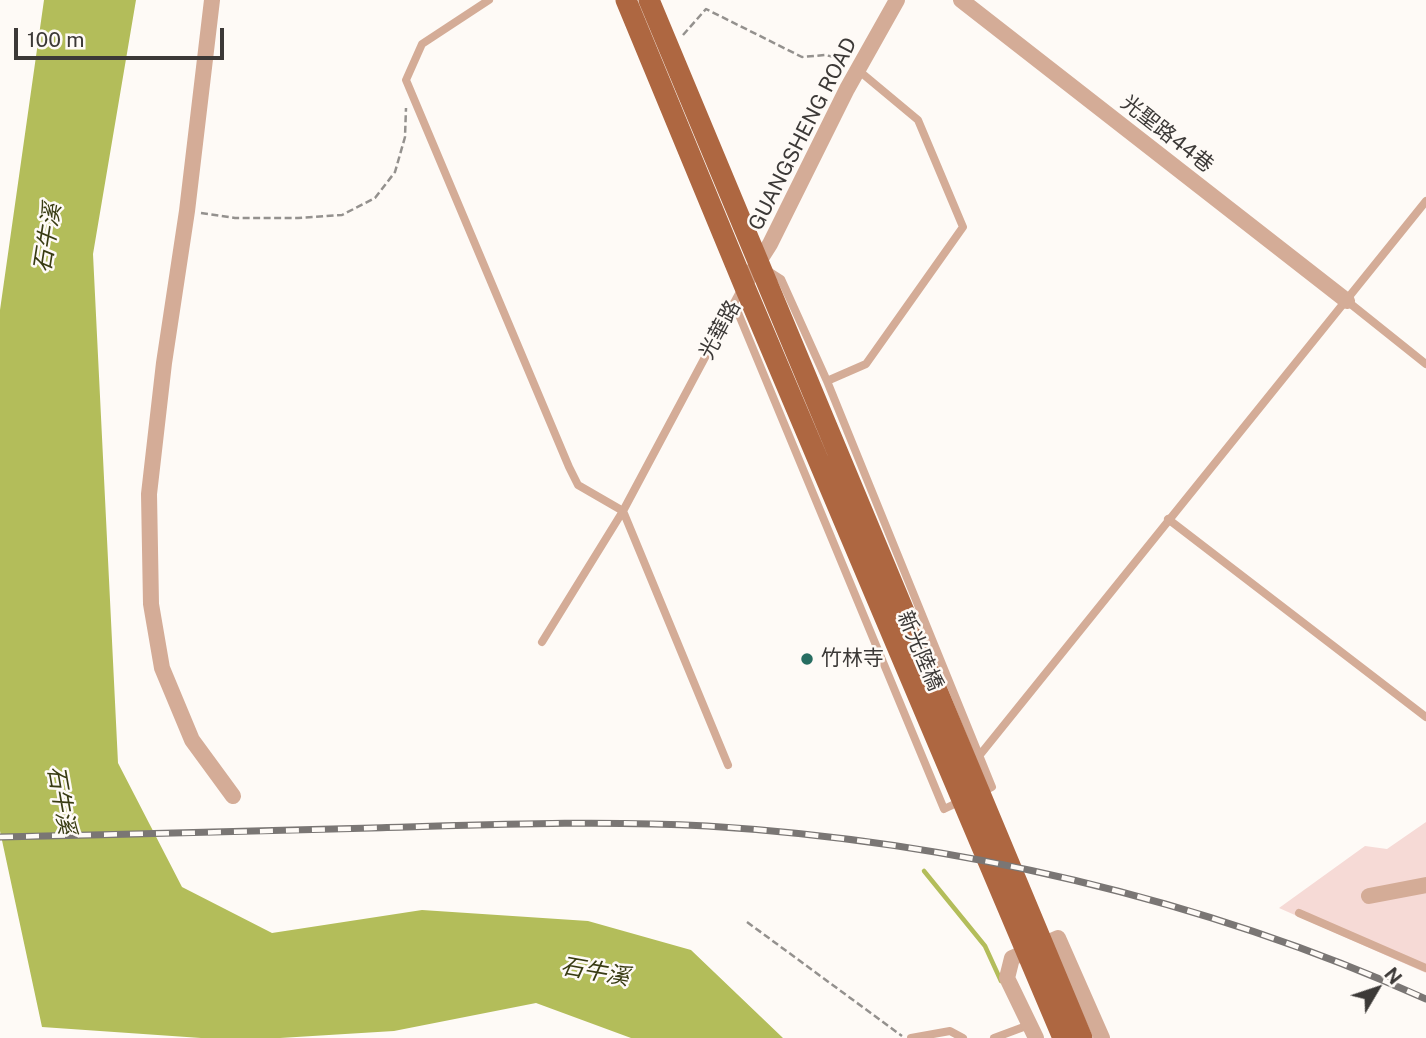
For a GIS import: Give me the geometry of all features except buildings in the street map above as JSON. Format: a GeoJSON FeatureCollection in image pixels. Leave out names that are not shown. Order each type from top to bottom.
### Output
{"type":"FeatureCollection","features":[{"type":"Feature","properties":{"kind":"main road","name":"光華路"},"geometry":{"type":"LineString","coordinates":[[626,0],[739,294]]}},
{"type":"Feature","properties":{"kind":"main road"},"geometry":{"type":"LineString","coordinates":[[649,0],[758,265]]}},
{"type":"Feature","properties":{"kind":"main road","name":"新光陸橋"},"geometry":{"type":"LineString","coordinates":[[758,265],[1083,1038]]}},
{"type":"Feature","properties":{"kind":"main road","name":"新光陸橋"},"geometry":{"type":"LineString","coordinates":[[739,294],[1063,1038]]}},
{"type":"Feature","properties":{"kind":"street"},"geometry":{"type":"LineString","coordinates":[[212,0],[149,494],[151,604],[162,668],[192,740],[233,796]]}},
{"type":"Feature","properties":{"kind":"street","name":"GUANGSHENG ROAD"},"geometry":{"type":"LineString","coordinates":[[739,294],[758,265],[860,66],[897,0]]}},
{"type":"Feature","properties":{"kind":"street","name":"光聖路44巷"},"geometry":{"type":"LineString","coordinates":[[961,0],[1347,301]]}},
{"type":"Feature","properties":{"kind":"street"},"geometry":{"type":"LineString","coordinates":[[1369,896],[1426,885]]}},
{"type":"Feature","properties":{"kind":"street"},"geometry":{"type":"LineString","coordinates":[[1032,1031],[1007,978],[1012,958],[1058,938],[1102,1038]]}},
{"type":"Feature","properties":{"kind":"lane"},"geometry":{"type":"LineString","coordinates":[[489,0],[422,44],[406,80],[579,485],[623,511],[727,765]]}},
{"type":"Feature","properties":{"kind":"lane"},"geometry":{"type":"LineString","coordinates":[[827,381],[866,364],[963,227],[918,120],[860,66]]}},
{"type":"Feature","properties":{"kind":"lane"},"geometry":{"type":"LineString","coordinates":[[979,756],[1426,201]]}},
{"type":"Feature","properties":{"kind":"lane"},"geometry":{"type":"LineString","coordinates":[[739,294],[944,808],[992,788],[827,381],[781,279],[758,265]]}},
{"type":"Feature","properties":{"kind":"lane","name":"光華路"},"geometry":{"type":"LineString","coordinates":[[542,642],[623,511],[739,294]]}},
{"type":"Feature","properties":{"kind":"lane"},"geometry":{"type":"LineString","coordinates":[[1347,301],[1426,365]]}},
{"type":"Feature","properties":{"kind":"lane"},"geometry":{"type":"LineString","coordinates":[[1168,519],[1426,717]]}},
{"type":"Feature","properties":{"kind":"lane"},"geometry":{"type":"LineString","coordinates":[[1299,913],[1426,968]]}},
{"type":"Feature","properties":{"kind":"lane"},"geometry":{"type":"LineString","coordinates":[[911,1038],[950,1031],[963,1038]]}},
{"type":"Feature","properties":{"kind":"lane"},"geometry":{"type":"LineString","coordinates":[[994,1038],[1032,1031]]}},
{"type":"Feature","properties":{"kind":"path"},"geometry":{"type":"LineString","coordinates":[[670,50],[706,9],[802,57],[825,55],[860,66]]}},
{"type":"Feature","properties":{"kind":"path"},"geometry":{"type":"LineString","coordinates":[[187,211],[235,218],[342,215],[374,198],[395,172],[405,137],[406,80]]}},
{"type":"Feature","properties":{"kind":"path"},"geometry":{"type":"LineString","coordinates":[[747,922],[905,1038]]}},
{"type":"Feature","properties":{"kind":"shaded area"},"geometry":{"type":"Polygon","coordinates":[[[1426,822],[1426,973],[1279,908],[1365,846],[1387,849],[1426,822]]]}},
{"type":"Feature","properties":{"kind":"water","name":"石牛溪"},"geometry":{"type":"Polygon","coordinates":[[[44,0],[136,0],[93,254],[118,763],[182,887],[272,933],[422,910],[588,921],[691,950],[783,1038],[631,1038],[536,1003],[394,1031],[280,1038],[201,1038],[42,1027],[0,831],[0,310],[44,0]]]}},
{"type":"Feature","properties":{"kind":"waterway"},"geometry":{"type":"LineString","coordinates":[[924,871],[985,946],[1001,981]]}},
{"type":"Feature","properties":{"kind":"railway"},"geometry":{"type":"LineString","coordinates":[[0,837],[581,823],[707,826],[799,834],[891,845],[1074,880],[1253,931],[1341,963],[1426,999]]}},
{"type":"Feature","properties":{"kind":"place","name":"竹林寺"},"geometry":{"type":"Point","coordinates":[807,659]}}]}
